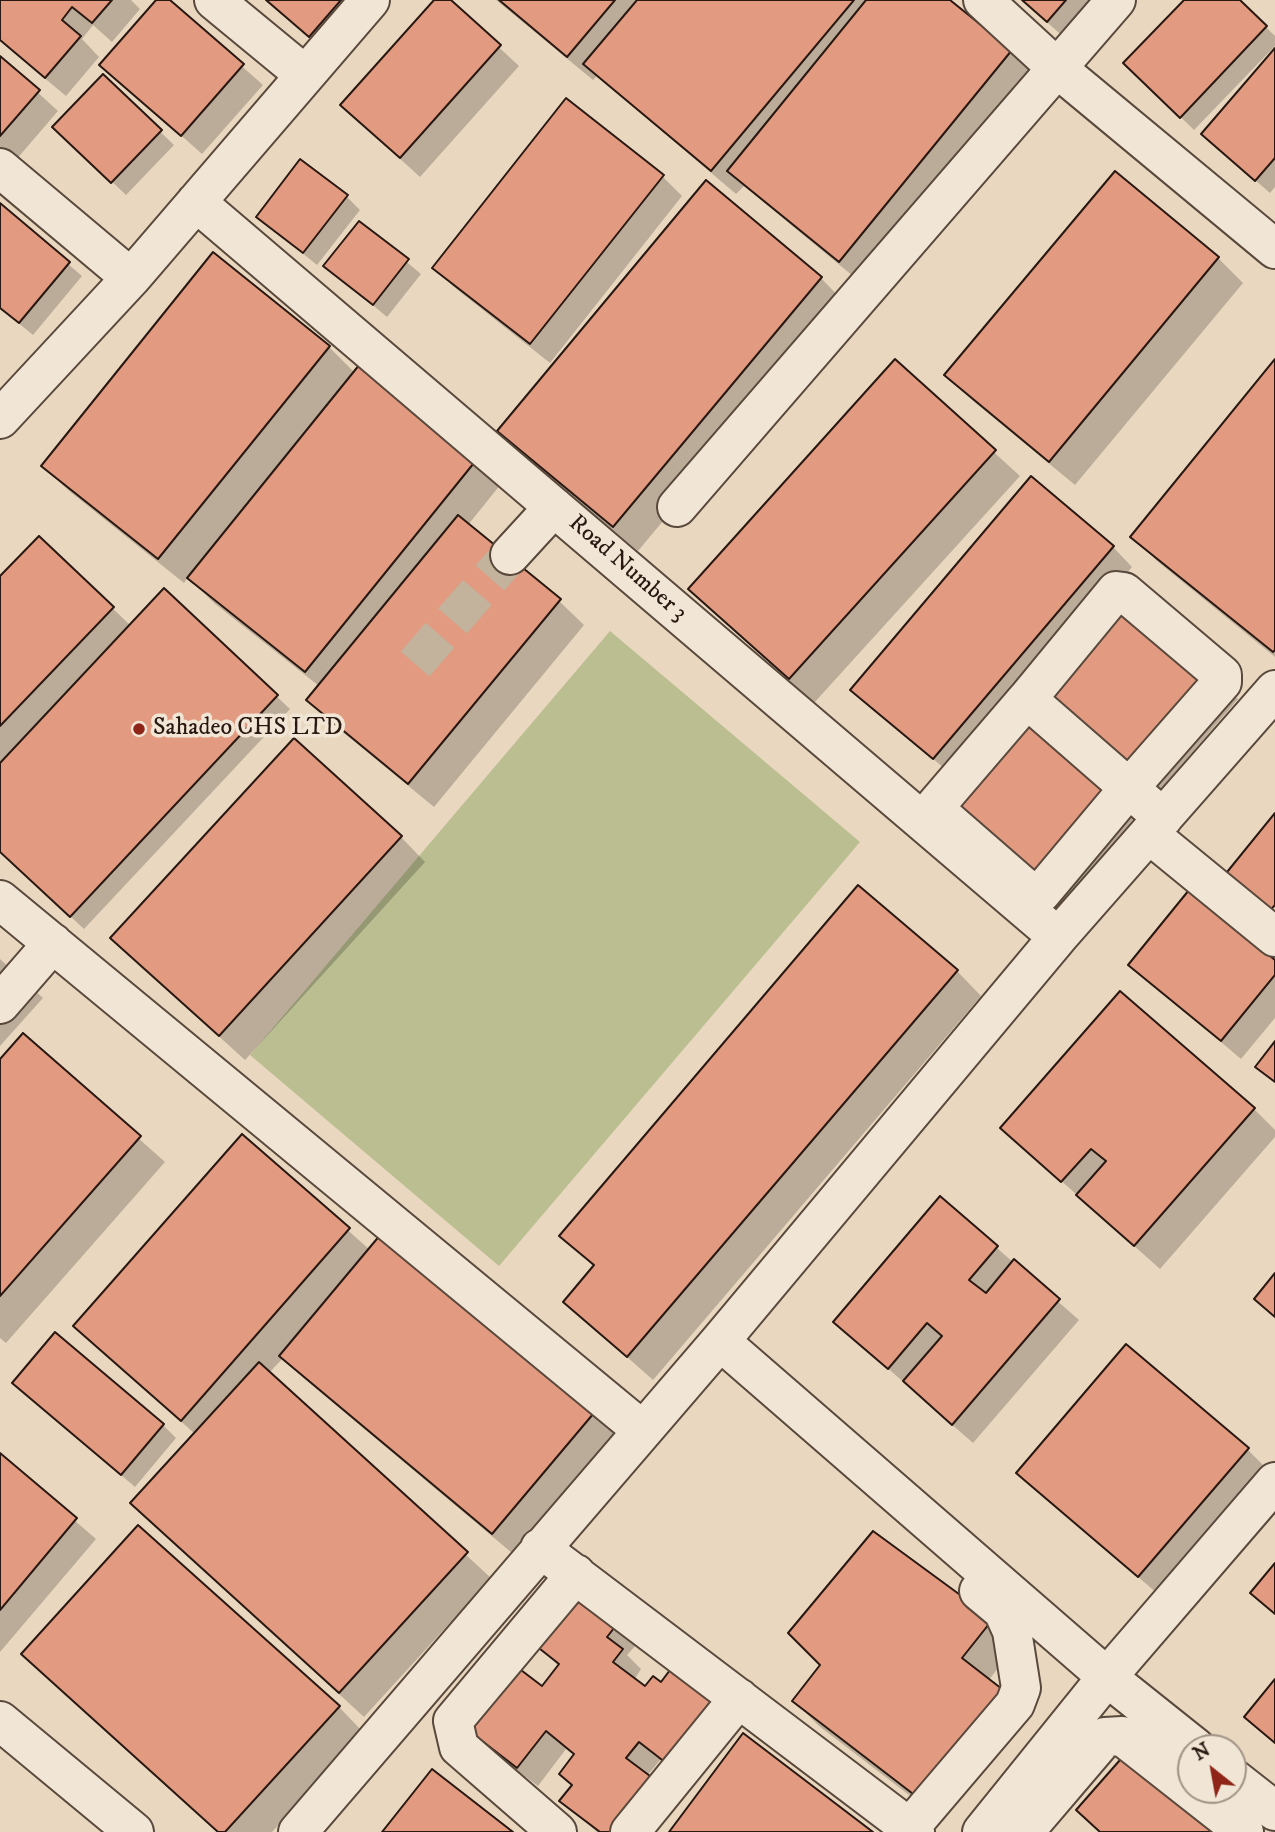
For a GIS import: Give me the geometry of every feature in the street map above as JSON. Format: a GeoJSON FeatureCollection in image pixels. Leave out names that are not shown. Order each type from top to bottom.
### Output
{"type":"FeatureCollection","features":[{"type":"Feature","properties":{"kind":"street"},"geometry":{"type":"LineString","coordinates":[[215,0],[305,75]]}},
{"type":"Feature","properties":{"kind":"street"},"geometry":{"type":"LineString","coordinates":[[0,418],[131,278],[370,0]]}},
{"type":"Feature","properties":{"kind":"street"},"geometry":{"type":"LineString","coordinates":[[983,0],[1058,69],[1275,249]]}},
{"type":"Feature","properties":{"kind":"street"},"geometry":{"type":"LineString","coordinates":[[677,507],[1116,0]]}},
{"type":"Feature","properties":{"kind":"street"},"geometry":{"type":"LineString","coordinates":[[0,168],[131,278]]}},
{"type":"Feature","properties":{"kind":"street","name":"Road Number 3"},"geometry":{"type":"LineString","coordinates":[[196,202],[1058,937]]}},
{"type":"Feature","properties":{"kind":"street"},"geometry":{"type":"LineString","coordinates":[[510,555],[554,507]]}},
{"type":"Feature","properties":{"kind":"street"},"geometry":{"type":"LineString","coordinates":[[1116,591],[1124,592],[1222,675],[1222,682],[1041,893],[1032,894],[939,813],[936,805],[1027,699],[1116,591]]}},
{"type":"Feature","properties":{"kind":"street"},"geometry":{"type":"LineString","coordinates":[[1027,699],[1129,788],[1156,826],[1275,937]]}},
{"type":"Feature","properties":{"kind":"street"},"geometry":{"type":"LineString","coordinates":[[298,1832],[720,1341],[1058,937],[1156,826],[1270,705]]}},
{"type":"Feature","properties":{"kind":"street"},"geometry":{"type":"LineString","coordinates":[[0,900],[642,1430]]}},
{"type":"Feature","properties":{"kind":"street"},"geometry":{"type":"LineString","coordinates":[[0,1004],[13,964],[53,943]]}},
{"type":"Feature","properties":{"kind":"street"},"geometry":{"type":"LineString","coordinates":[[720,1341],[1107,1677],[1178,1734]]}},
{"type":"Feature","properties":{"kind":"street"},"geometry":{"type":"LineString","coordinates":[[1016,1825],[1107,1677],[1275,1482]]}},
{"type":"Feature","properties":{"kind":"street"},"geometry":{"type":"LineString","coordinates":[[540,1548],[910,1831],[1015,1704],[1021,1688],[1012,1631],[1003,1611],[912,1533]]}},
{"type":"Feature","properties":{"kind":"street"},"geometry":{"type":"LineString","coordinates":[[557,1832],[459,1747],[453,1721],[576,1574]]}},
{"type":"Feature","properties":{"kind":"street"},"geometry":{"type":"LineString","coordinates":[[630,1832],[739,1698]]}},
{"type":"Feature","properties":{"kind":"street"},"geometry":{"type":"LineString","coordinates":[[0,1721],[134,1832]]}},
{"type":"Feature","properties":{"kind":"street"},"geometry":{"type":"LineString","coordinates":[[1016,1825],[1105,1737],[1122,1736],[1244,1832]]}},
{"type":"Feature","properties":{"kind":"street"},"geometry":{"type":"LineString","coordinates":[[1247,1789],[1275,1811]]}},
{"type":"Feature","properties":{"kind":"green space"},"geometry":{"type":"Polygon","coordinates":[[[610,631],[860,842],[499,1266],[250,1055],[610,631]]]}},
{"type":"Feature","properties":{"kind":"building"},"geometry":{"type":"Polygon","coordinates":[[[0,0],[112,0],[92,23],[72,7],[62,20],[81,36],[45,78],[0,40],[0,0]]]}},
{"type":"Feature","properties":{"kind":"building"},"geometry":{"type":"Polygon","coordinates":[[[156,0],[170,0],[244,64],[181,136],[99,65],[156,0]]]}},
{"type":"Feature","properties":{"kind":"building"},"geometry":{"type":"Polygon","coordinates":[[[266,0],[341,0],[309,37],[266,0]]]}},
{"type":"Feature","properties":{"kind":"building"},"geometry":{"type":"Polygon","coordinates":[[[434,0],[451,0],[501,45],[400,158],[340,105],[434,0]]]}},
{"type":"Feature","properties":{"kind":"building"},"geometry":{"type":"Polygon","coordinates":[[[499,0],[615,0],[567,57],[499,0]]]}},
{"type":"Feature","properties":{"kind":"building"},"geometry":{"type":"Polygon","coordinates":[[[637,0],[854,0],[711,171],[583,64],[637,0]]]}},
{"type":"Feature","properties":{"kind":"building"},"geometry":{"type":"Polygon","coordinates":[[[866,0],[950,0],[1012,50],[839,262],[727,171],[866,0]]]}},
{"type":"Feature","properties":{"kind":"building"},"geometry":{"type":"Polygon","coordinates":[[[1022,0],[1066,0],[1047,22],[1022,0]]]}},
{"type":"Feature","properties":{"kind":"building"},"geometry":{"type":"Polygon","coordinates":[[[1184,0],[1240,0],[1267,26],[1180,118],[1123,63],[1184,0]]]}},
{"type":"Feature","properties":{"kind":"building"},"geometry":{"type":"Polygon","coordinates":[[[1275,48],[1275,158],[1255,181],[1201,134],[1275,48]]]}},
{"type":"Feature","properties":{"kind":"building"},"geometry":{"type":"Polygon","coordinates":[[[0,56],[40,90],[0,136],[0,56]]]}},
{"type":"Feature","properties":{"kind":"building"},"geometry":{"type":"Polygon","coordinates":[[[103,74],[162,130],[111,183],[52,127],[103,74]]]}},
{"type":"Feature","properties":{"kind":"building"},"geometry":{"type":"Polygon","coordinates":[[[566,98],[664,175],[530,344],[432,268],[566,98]]]}},
{"type":"Feature","properties":{"kind":"building"},"geometry":{"type":"Polygon","coordinates":[[[300,159],[348,195],[303,253],[256,217],[300,159]]]}},
{"type":"Feature","properties":{"kind":"building"},"geometry":{"type":"Polygon","coordinates":[[[1115,171],[1219,257],[1049,462],[944,375],[1115,171]]]}},
{"type":"Feature","properties":{"kind":"building"},"geometry":{"type":"Polygon","coordinates":[[[706,180],[822,277],[613,527],[497,431],[706,180]]]}},
{"type":"Feature","properties":{"kind":"building"},"geometry":{"type":"Polygon","coordinates":[[[0,203],[70,262],[19,323],[0,308],[0,203]]]}},
{"type":"Feature","properties":{"kind":"building"},"geometry":{"type":"Polygon","coordinates":[[[359,221],[409,259],[373,305],[323,266],[359,221]]]}},
{"type":"Feature","properties":{"kind":"building"},"geometry":{"type":"Polygon","coordinates":[[[213,252],[330,346],[158,559],[41,466],[213,252]]]}},
{"type":"Feature","properties":{"kind":"building"},"geometry":{"type":"Polygon","coordinates":[[[364,359],[482,453],[305,672],[187,578],[364,359]]]}},
{"type":"Feature","properties":{"kind":"building"},"geometry":{"type":"Polygon","coordinates":[[[895,359],[996,450],[789,679],[688,589],[895,359]]]}},
{"type":"Feature","properties":{"kind":"building"},"geometry":{"type":"Polygon","coordinates":[[[1275,359],[1275,650],[1273,652],[1130,537],[1275,359]]]}},
{"type":"Feature","properties":{"kind":"building"},"geometry":{"type":"Polygon","coordinates":[[[1031,476],[1114,546],[933,759],[850,690],[1031,476]]]}},
{"type":"Feature","properties":{"kind":"building"},"geometry":{"type":"Polygon","coordinates":[[[458,515],[561,599],[408,784],[306,700],[458,515]]]}},
{"type":"Feature","properties":{"kind":"building"},"geometry":{"type":"Polygon","coordinates":[[[39,536],[114,607],[0,726],[0,576],[39,536]]]}},
{"type":"Feature","properties":{"kind":"building","name":"Sahadeo CHS LTD"},"geometry":{"type":"Polygon","coordinates":[[[164,588],[278,695],[70,917],[0,852],[0,763],[164,588]]]}},
{"type":"Feature","properties":{"kind":"building"},"geometry":{"type":"Polygon","coordinates":[[[1121,594],[1219,678],[1138,772],[1038,691],[1121,594]]]}},
{"type":"Feature","properties":{"kind":"building"},"geometry":{"type":"Polygon","coordinates":[[[1026,711],[1120,793],[1037,890],[942,809],[1026,711]]]}},
{"type":"Feature","properties":{"kind":"building"},"geometry":{"type":"Polygon","coordinates":[[[294,738],[402,836],[219,1036],[110,938],[294,738]]]}},
{"type":"Feature","properties":{"kind":"building"},"geometry":{"type":"Polygon","coordinates":[[[1275,813],[1275,905],[1268,913],[1223,877],[1275,813]]]}},
{"type":"Feature","properties":{"kind":"building"},"geometry":{"type":"Polygon","coordinates":[[[858,885],[958,970],[627,1357],[563,1302],[594,1265],[559,1236],[858,885]]]}},
{"type":"Feature","properties":{"kind":"building"},"geometry":{"type":"Polygon","coordinates":[[[1189,890],[1275,960],[1275,975],[1221,1041],[1128,965],[1189,890]]]}},
{"type":"Feature","properties":{"kind":"building"},"geometry":{"type":"Polygon","coordinates":[[[1120,991],[1255,1108],[1134,1246],[1076,1195],[1106,1161],[1091,1149],[1061,1182],[1000,1128],[1120,991]]]}},
{"type":"Feature","properties":{"kind":"building"},"geometry":{"type":"Polygon","coordinates":[[[23,1033],[141,1136],[0,1296],[0,1059],[23,1033]]]}},
{"type":"Feature","properties":{"kind":"building"},"geometry":{"type":"Polygon","coordinates":[[[1275,1041],[1275,1082],[1255,1067],[1275,1041]]]}},
{"type":"Feature","properties":{"kind":"building"},"geometry":{"type":"Polygon","coordinates":[[[242,1134],[350,1228],[181,1421],[73,1326],[242,1134]]]}},
{"type":"Feature","properties":{"kind":"building"},"geometry":{"type":"Polygon","coordinates":[[[940,1196],[998,1246],[969,1280],[986,1293],[1014,1259],[1060,1299],[952,1425],[903,1381],[942,1336],[927,1323],[888,1369],[833,1322],[940,1196]]]}},
{"type":"Feature","properties":{"kind":"building"},"geometry":{"type":"Polygon","coordinates":[[[386,1228],[599,1407],[492,1534],[279,1356],[386,1228]]]}},
{"type":"Feature","properties":{"kind":"building"},"geometry":{"type":"Polygon","coordinates":[[[1275,1273],[1275,1317],[1254,1299],[1275,1273]]]}},
{"type":"Feature","properties":{"kind":"building"},"geometry":{"type":"Polygon","coordinates":[[[55,1332],[164,1424],[121,1475],[12,1383],[55,1332]]]}},
{"type":"Feature","properties":{"kind":"building"},"geometry":{"type":"Polygon","coordinates":[[[1126,1344],[1249,1448],[1138,1577],[1016,1473],[1126,1344]]]}},
{"type":"Feature","properties":{"kind":"building"},"geometry":{"type":"Polygon","coordinates":[[[259,1362],[468,1552],[339,1693],[130,1503],[259,1362]]]}},
{"type":"Feature","properties":{"kind":"building"},"geometry":{"type":"Polygon","coordinates":[[[0,1453],[77,1518],[0,1610],[0,1453]]]}},
{"type":"Feature","properties":{"kind":"building"},"geometry":{"type":"Polygon","coordinates":[[[138,1525],[340,1706],[225,1832],[218,1832],[21,1654],[138,1525]]]}},
{"type":"Feature","properties":{"kind":"building"},"geometry":{"type":"Polygon","coordinates":[[[873,1531],[993,1619],[962,1658],[1002,1689],[917,1797],[792,1701],[820,1665],[788,1633],[873,1531]]]}},
{"type":"Feature","properties":{"kind":"building"},"geometry":{"type":"Polygon","coordinates":[[[1275,1563],[1275,1614],[1250,1593],[1275,1563]]]}},
{"type":"Feature","properties":{"kind":"building"},"geometry":{"type":"Polygon","coordinates":[[[577,1591],[618,1623],[607,1637],[623,1649],[613,1662],[645,1686],[653,1676],[661,1682],[673,1666],[716,1699],[666,1763],[639,1742],[626,1758],[654,1779],[613,1832],[600,1832],[559,1801],[572,1785],[559,1774],[574,1754],[546,1731],[517,1768],[468,1730],[517,1667],[542,1686],[559,1664],[535,1645],[577,1591]]]}},
{"type":"Feature","properties":{"kind":"building"},"geometry":{"type":"Polygon","coordinates":[[[1275,1679],[1275,1743],[1244,1717],[1275,1679]]]}},
{"type":"Feature","properties":{"kind":"building"},"geometry":{"type":"Polygon","coordinates":[[[743,1733],[873,1832],[669,1832],[743,1733]]]}},
{"type":"Feature","properties":{"kind":"building"},"geometry":{"type":"Polygon","coordinates":[[[1127,1752],[1177,1793],[1177,1804],[1190,1804],[1224,1832],[1100,1832],[1076,1810],[1127,1752]]]}},
{"type":"Feature","properties":{"kind":"building"},"geometry":{"type":"Polygon","coordinates":[[[432,1769],[513,1832],[382,1832],[432,1769]]]}},
{"type":"Feature","properties":{"kind":"tunnel"},"geometry":{"type":"LineString","coordinates":[[415,664],[510,555]]}},
{"type":"Feature","properties":{"kind":"place","name":"Sahadeo CHS LTD"},"geometry":{"type":"Point","coordinates":[139,729]}}]}
